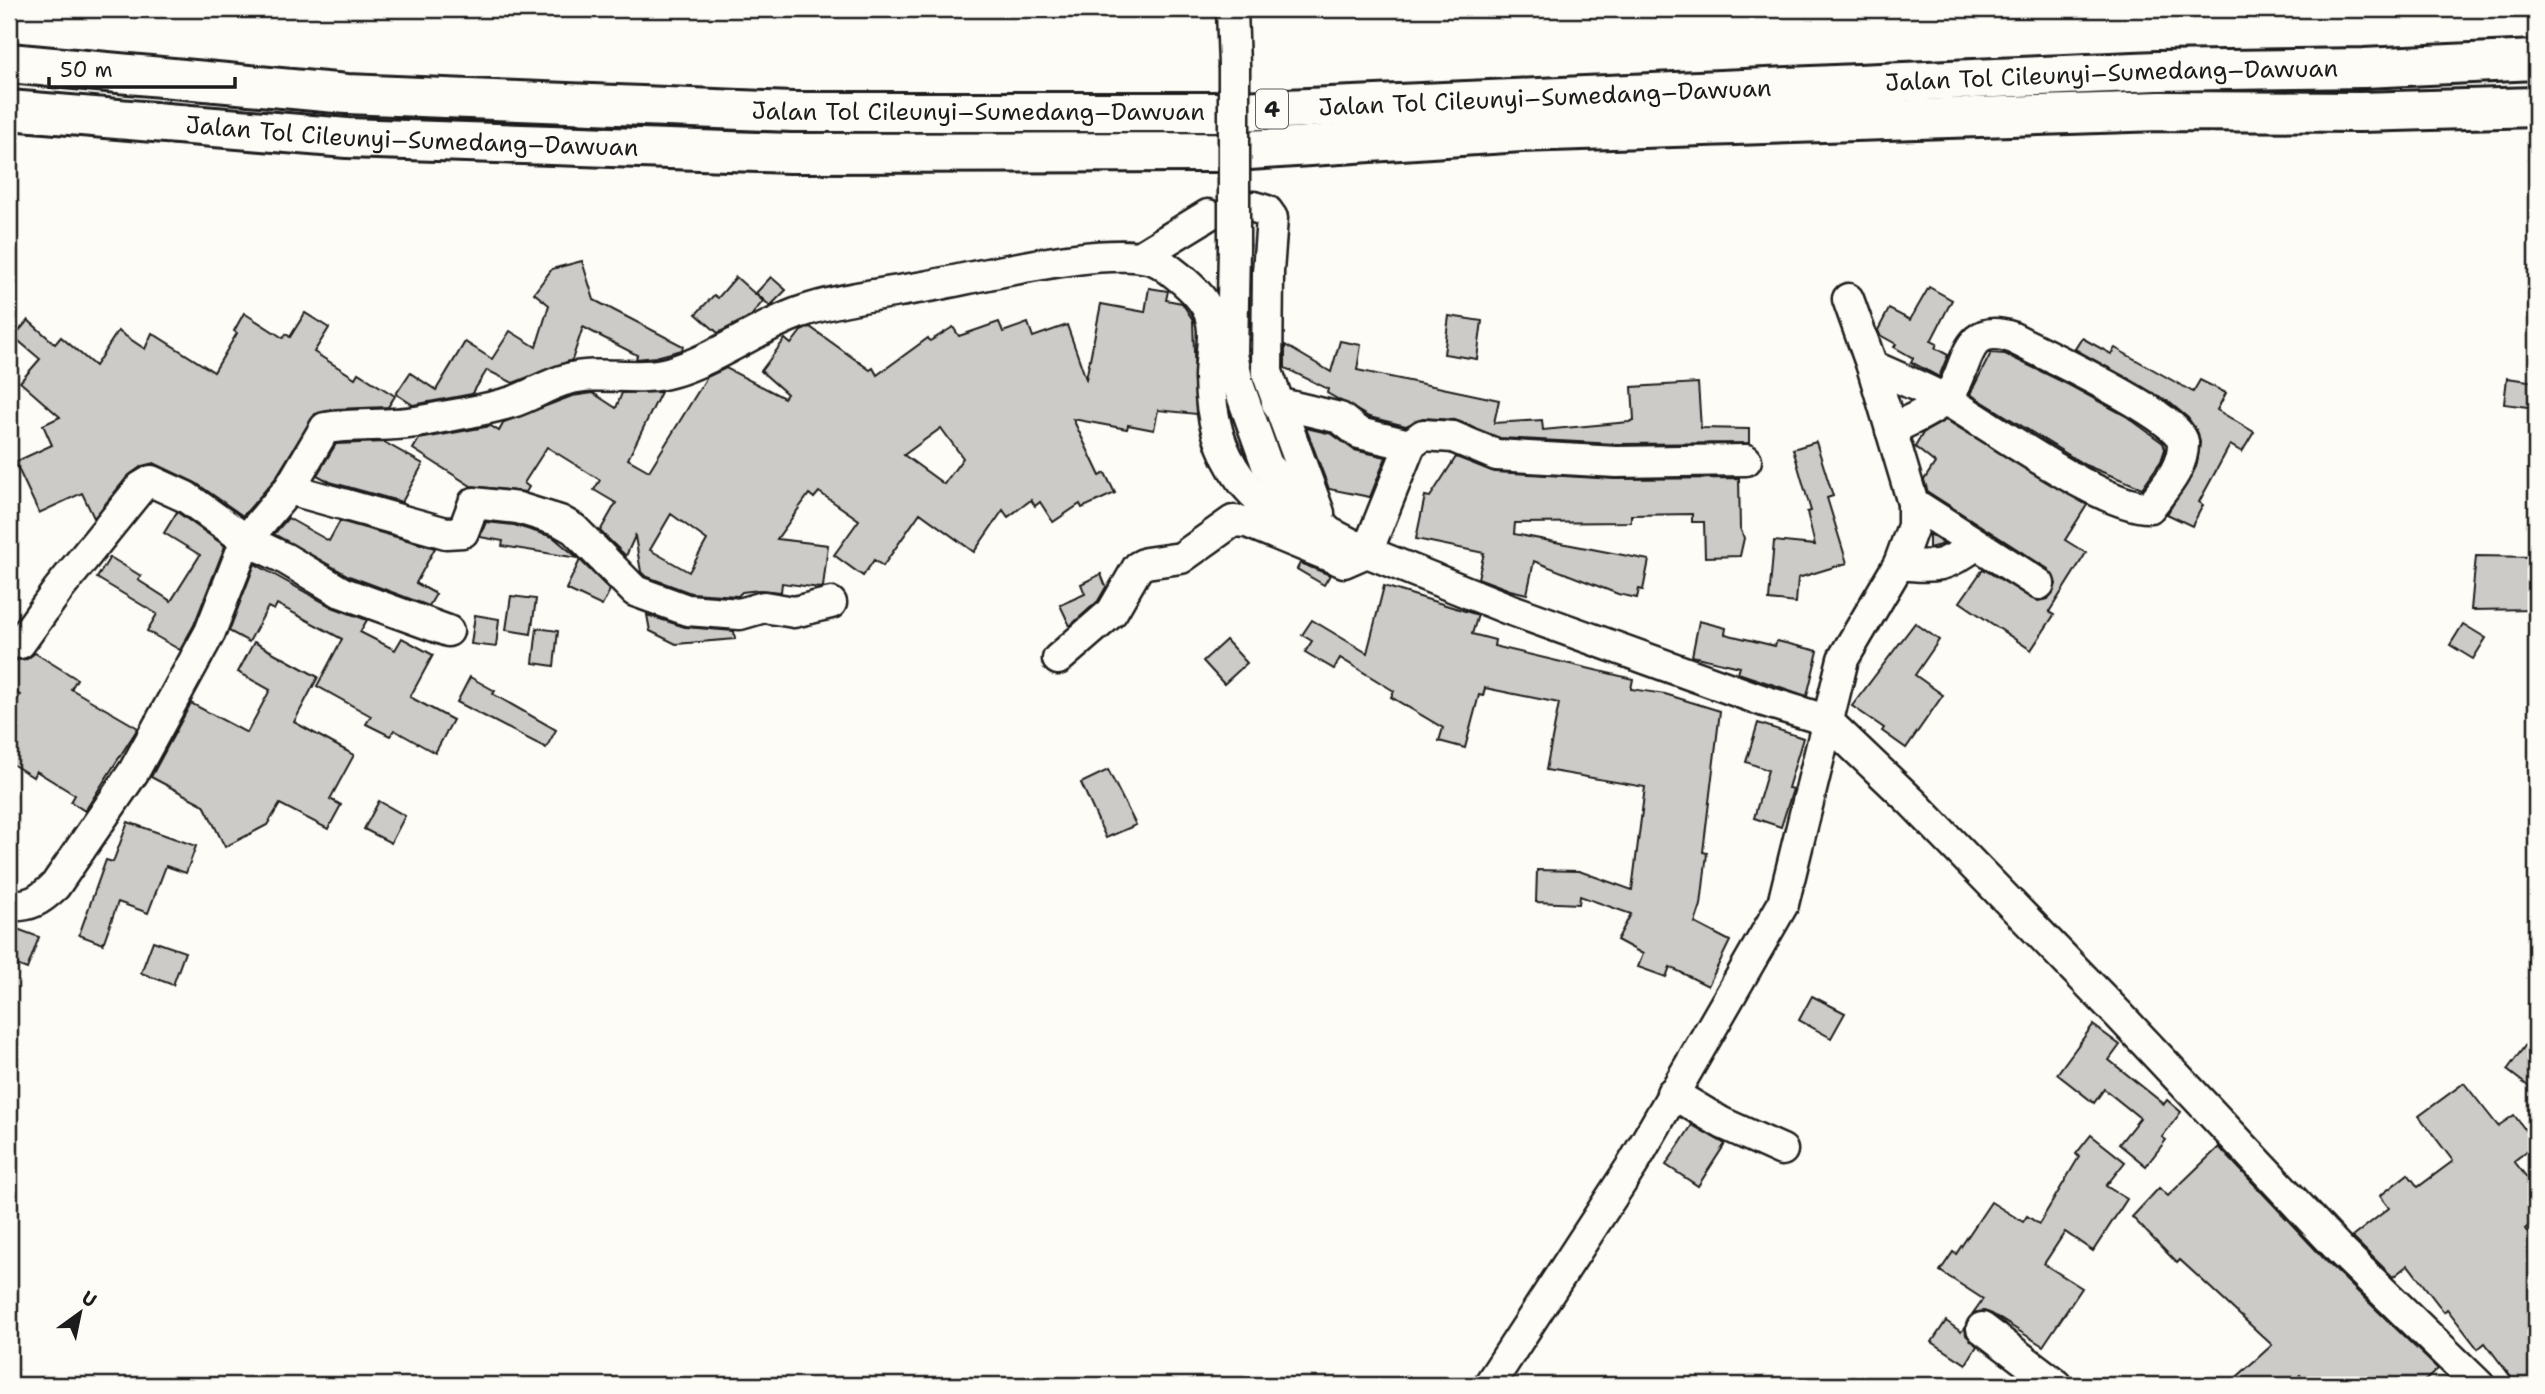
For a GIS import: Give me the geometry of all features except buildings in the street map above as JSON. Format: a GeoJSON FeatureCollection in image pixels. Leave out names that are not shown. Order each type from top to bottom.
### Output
{"type":"FeatureCollection","features":[{"type":"Feature","properties":{"kind":"highway","name":"Jalan Tol Cileunyi–Sumedang–Dawuan"},"geometry":{"type":"LineString","coordinates":[[9,63],[347,94],[793,112],[1215,112],[2157,71],[2364,68],[2536,60]]}},
{"type":"Feature","properties":{"kind":"highway","name":"Jalan Tol Cileunyi–Sumedang–Dawuan"},"geometry":{"type":"LineString","coordinates":[[9,110],[347,138],[832,153],[1219,152],[1535,132],[2160,111],[2360,112],[2536,107]]}},
{"type":"Feature","properties":{"kind":"street"},"geometry":{"type":"LineString","coordinates":[[1232,9],[1232,354],[1238,384],[1267,465],[1328,532]]}},
{"type":"Feature","properties":{"kind":"street"},"geometry":{"type":"LineString","coordinates":[[1254,207],[1267,211],[1272,218],[1268,272],[1267,372],[1328,532]]}},
{"type":"Feature","properties":{"kind":"street"},"geometry":{"type":"LineString","coordinates":[[1141,256],[1208,215]]}},
{"type":"Feature","properties":{"kind":"street"},"geometry":{"type":"LineString","coordinates":[[9,905],[23,906],[38,901],[55,886],[134,771],[210,632],[246,540],[289,489],[325,428],[417,422],[510,403],[570,378],[670,372],[755,336],[796,314],[841,301],[1040,265],[1096,257],[1141,256],[1159,261],[1206,306],[1213,330],[1212,400],[1222,446],[1232,468],[1258,500],[1276,514],[1294,523],[1328,532],[1367,552],[1509,609],[1764,701],[1826,720],[1912,802],[2101,996],[2341,1251],[2479,1385]]}},
{"type":"Feature","properties":{"kind":"street"},"geometry":{"type":"LineString","coordinates":[[1489,1385],[1633,1164],[1783,904],[1843,659],[1899,564],[1913,526],[1913,503],[1872,366],[1848,299]]}},
{"type":"Feature","properties":{"kind":"street"},"geometry":{"type":"LineString","coordinates":[[1872,366],[1945,400],[2119,503],[2136,508],[2150,507],[2179,467],[2183,440],[2178,430],[2154,411],[2011,337],[1992,331],[1982,335],[1971,349],[1945,400],[1891,430]]}},
{"type":"Feature","properties":{"kind":"street"},"geometry":{"type":"LineString","coordinates":[[1277,403],[1340,418],[1359,433],[1410,445]]}},
{"type":"Feature","properties":{"kind":"street"},"geometry":{"type":"LineString","coordinates":[[1058,659],[1112,612],[1138,567],[1146,563],[1181,558],[1233,521],[1247,522],[1344,562],[1367,552],[1410,445],[1423,435],[1453,438],[1496,455],[1616,462],[1746,460]]}},
{"type":"Feature","properties":{"kind":"street"},"geometry":{"type":"LineString","coordinates":[[20,643],[58,590],[141,488],[150,481],[186,497],[246,540],[284,558],[341,592],[448,631]]}},
{"type":"Feature","properties":{"kind":"street"},"geometry":{"type":"LineString","coordinates":[[289,489],[446,533],[463,532],[474,503],[518,508],[560,521],[574,529],[635,591],[687,610],[740,614],[764,607],[794,612],[831,603]]}},
{"type":"Feature","properties":{"kind":"street"},"geometry":{"type":"LineString","coordinates":[[1913,503],[2039,584]]}},
{"type":"Feature","properties":{"kind":"street"},"geometry":{"type":"LineString","coordinates":[[1899,564],[1927,567],[1947,564],[1976,545]]}},
{"type":"Feature","properties":{"kind":"street"},"geometry":{"type":"LineString","coordinates":[[1672,1093],[1721,1123],[1782,1150]]}},
{"type":"Feature","properties":{"kind":"street"},"geometry":{"type":"LineString","coordinates":[[1982,1328],[2057,1385]]}},
{"type":"Feature","properties":{"kind":"waterway"},"geometry":{"type":"LineString","coordinates":[[9,30],[10,9]]}}]}
